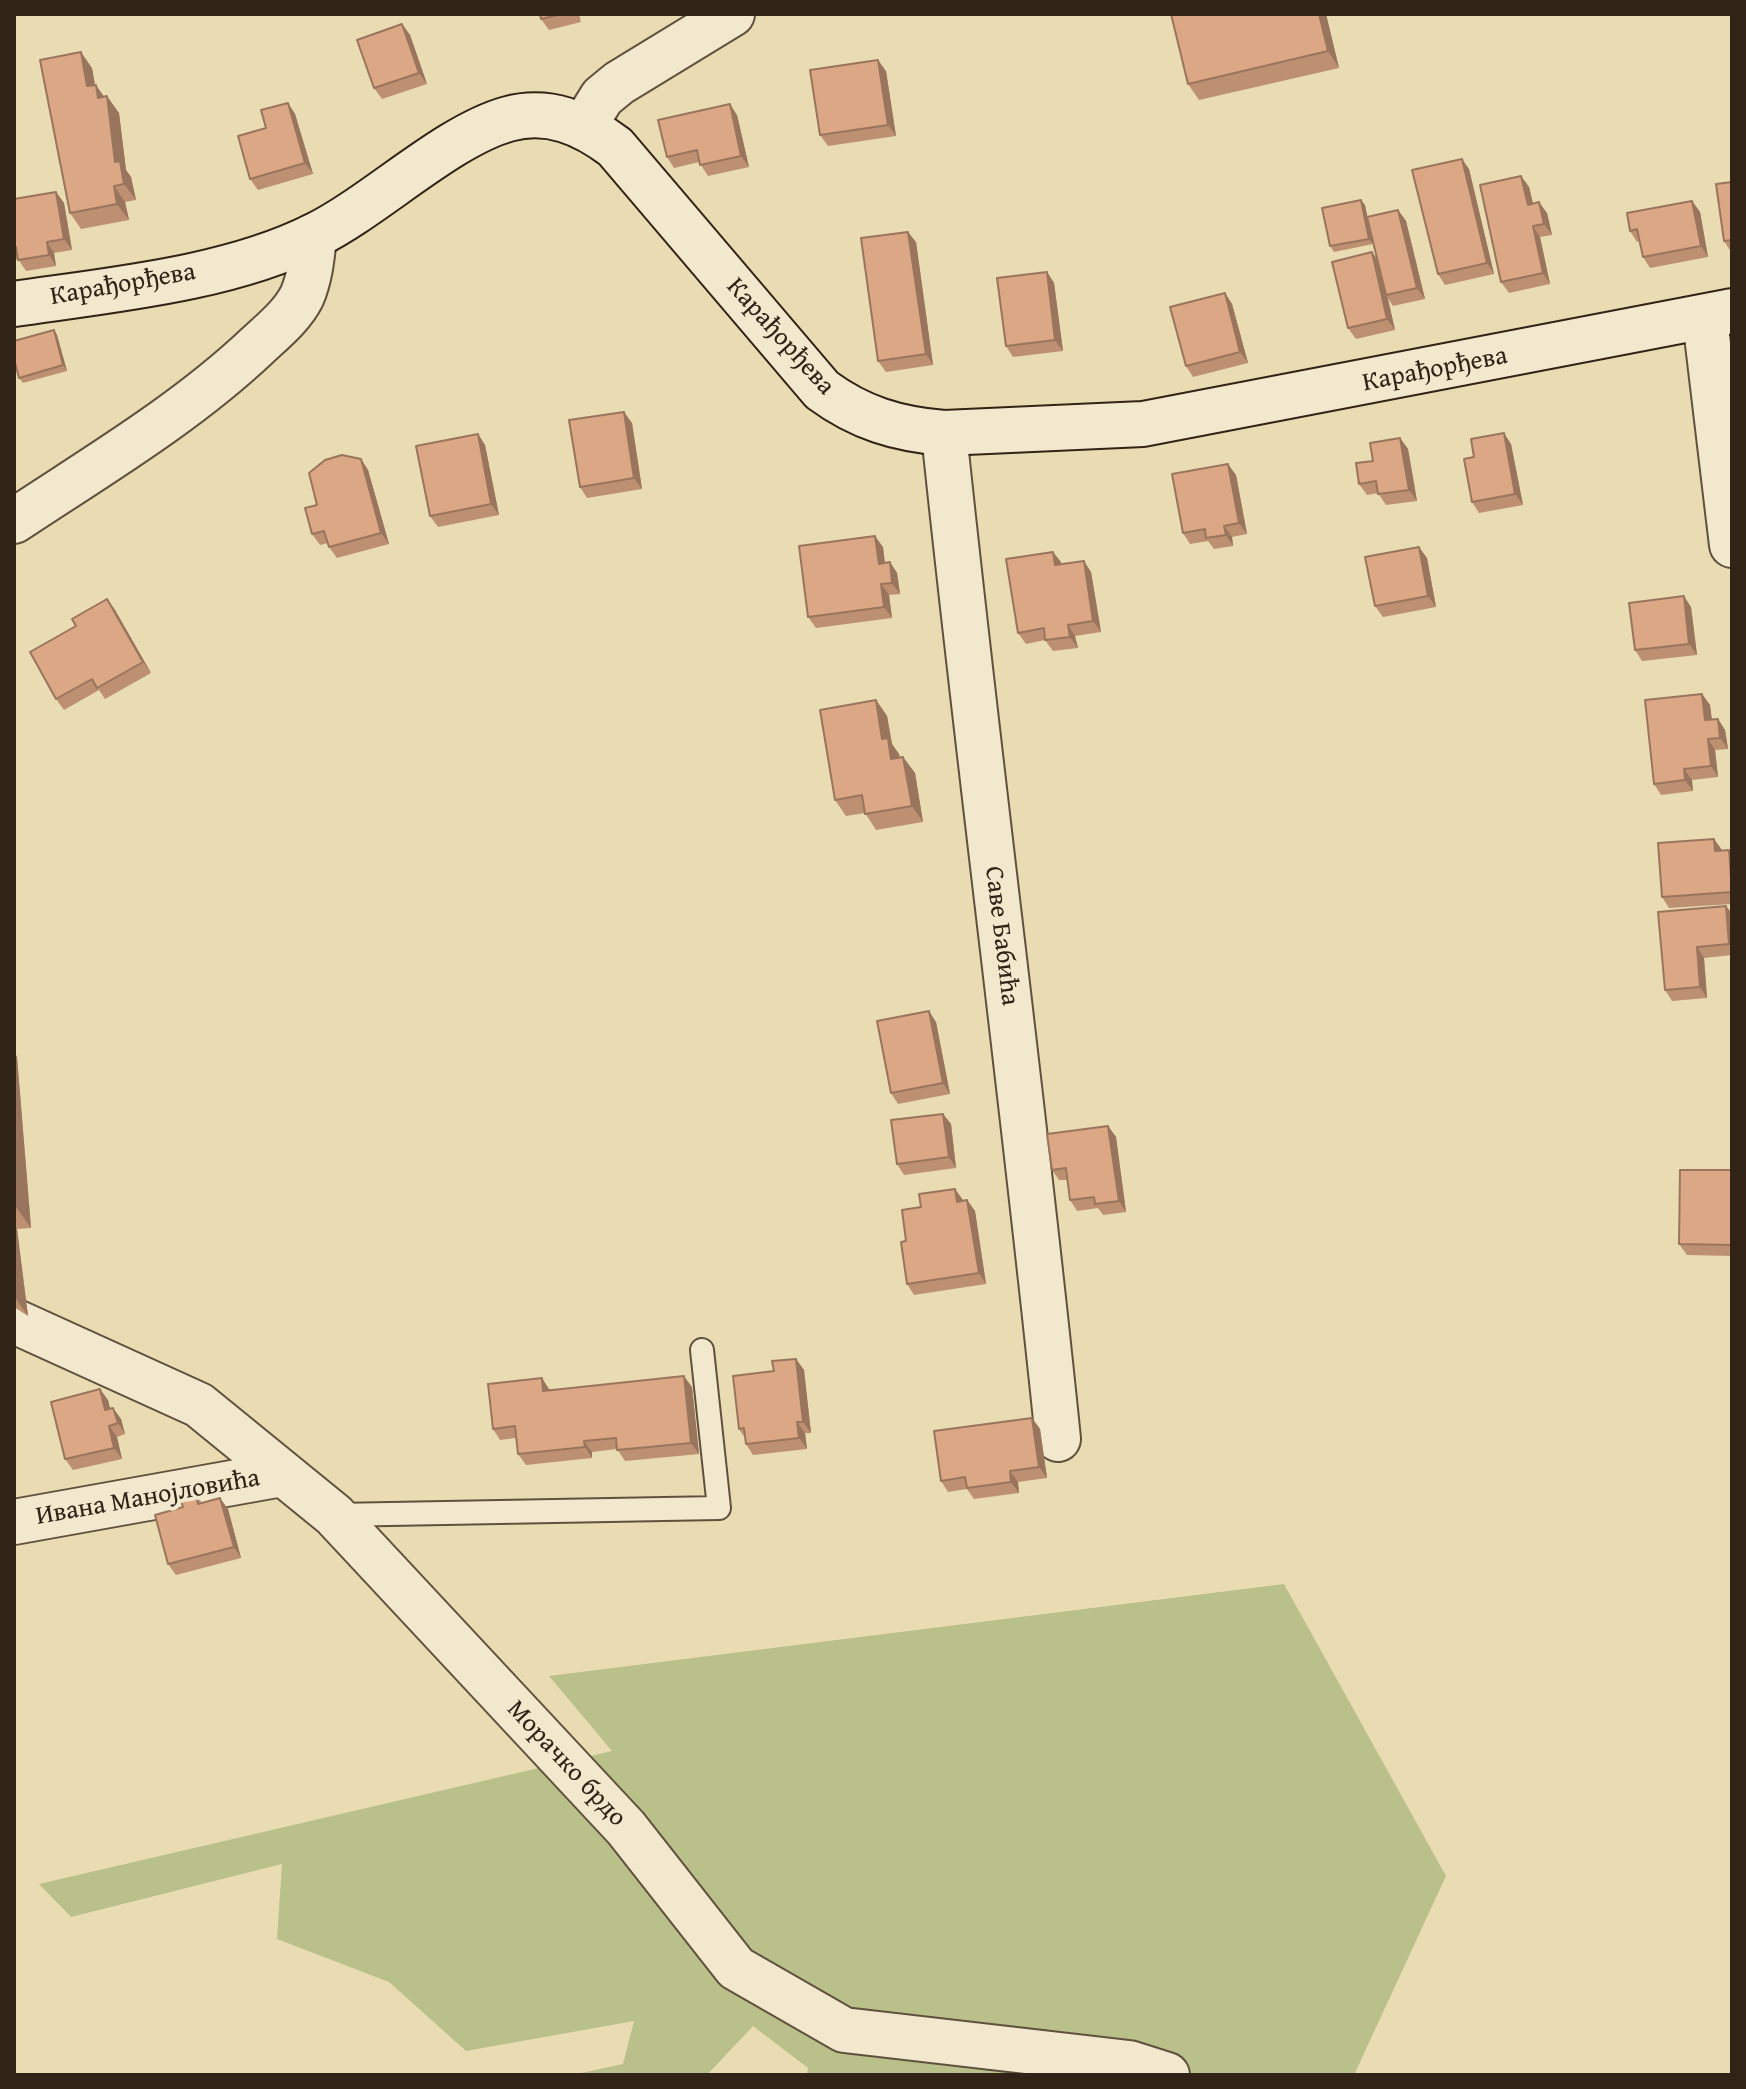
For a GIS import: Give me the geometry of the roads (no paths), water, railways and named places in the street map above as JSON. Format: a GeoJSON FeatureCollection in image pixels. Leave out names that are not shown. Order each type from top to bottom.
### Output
{"type":"FeatureCollection","features":[{"type":"Feature","properties":{"kind":"street"},"geometry":{"type":"LineString","coordinates":[[584,126],[602,97],[619,83],[721,17]]}},
{"type":"Feature","properties":{"kind":"street","name":"Карађорђева"},"geometry":{"type":"LineString","coordinates":[[14,304],[191,275],[265,255],[314,236],[362,209],[482,129],[508,119],[537,115],[563,118],[584,126],[615,147],[822,390],[864,417],[944,433],[1143,424],[1718,315]]}},
{"type":"Feature","properties":{"kind":"street"},"geometry":{"type":"LineString","coordinates":[[14,521],[140,438],[231,371],[284,321],[301,297],[311,266],[314,236]]}},
{"type":"Feature","properties":{"kind":"street"},"geometry":{"type":"LineString","coordinates":[[1718,315],[1732,545]]}},
{"type":"Feature","properties":{"kind":"street","name":"Саве Бабића"},"geometry":{"type":"LineString","coordinates":[[944,433],[982,789],[1029,1150],[1058,1439]]}},
{"type":"Feature","properties":{"kind":"street","name":"Морачко брдо"},"geometry":{"type":"LineString","coordinates":[[14,1321],[199,1405],[334,1515],[626,1828],[736,1968],[844,2030],[1129,2063],[1167,2075]]}},
{"type":"Feature","properties":{"kind":"street","name":"Ивана Манојловића"},"geometry":{"type":"LineString","coordinates":[[14,1522],[282,1474]]}},
{"type":"Feature","properties":{"kind":"lane"},"geometry":{"type":"LineString","coordinates":[[334,1515],[719,1508],[702,1350]]}}]}
